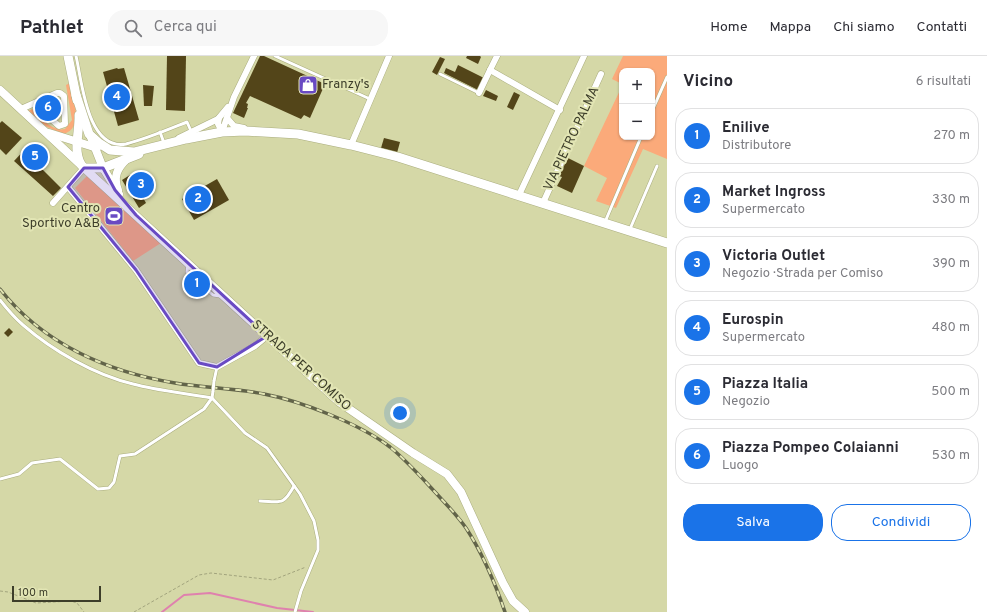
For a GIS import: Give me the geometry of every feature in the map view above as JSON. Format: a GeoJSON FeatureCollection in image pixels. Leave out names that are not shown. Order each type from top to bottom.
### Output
{"type":"FeatureCollection","features":[{"type":"Feature","properties":{"kind":"main road"},"geometry":{"type":"LineString","coordinates":[[68,56],[76,95],[79,122],[78,159],[84,168]]}},
{"type":"Feature","properties":{"kind":"main road"},"geometry":{"type":"LineString","coordinates":[[0,90],[38,126],[60,138],[78,143],[96,151]]}},
{"type":"Feature","properties":{"kind":"main road"},"geometry":{"type":"LineString","coordinates":[[76,95],[89,134],[103,168],[112,185],[136,215]]}},
{"type":"Feature","properties":{"kind":"main road"},"geometry":{"type":"LineString","coordinates":[[60,138],[70,135],[79,122]]}},
{"type":"Feature","properties":{"kind":"main road","name":"STRADA PER COMISO"},"geometry":{"type":"LineString","coordinates":[[38,126],[343,406],[447,474],[460,492],[513,601],[525,612]]}},
{"type":"Feature","properties":{"kind":"main road"},"geometry":{"type":"LineString","coordinates":[[78,159],[81,150],[134,152],[222,132],[298,134],[351,145],[434,168],[519,195],[629,233],[667,244]]}},
{"type":"Feature","properties":{"kind":"main road"},"geometry":{"type":"LineString","coordinates":[[89,134],[110,150]]}},
{"type":"Feature","properties":{"kind":"main road"},"geometry":{"type":"LineString","coordinates":[[84,168],[103,168],[169,143]]}},
{"type":"Feature","properties":{"kind":"main road"},"geometry":{"type":"LineString","coordinates":[[84,168],[94,165],[97,160],[96,151]]}},
{"type":"Feature","properties":{"kind":"main road"},"geometry":{"type":"LineString","coordinates":[[121,197],[116,183],[116,173],[127,159]]}},
{"type":"Feature","properties":{"kind":"street"},"geometry":{"type":"LineString","coordinates":[[169,143],[190,131],[219,118],[227,110],[254,56]]}},
{"type":"Feature","properties":{"kind":"street"},"geometry":{"type":"LineString","coordinates":[[351,145],[372,100],[389,56]]}},
{"type":"Feature","properties":{"kind":"street"},"geometry":{"type":"LineString","coordinates":[[479,93],[497,56]]}},
{"type":"Feature","properties":{"kind":"street"},"geometry":{"type":"LineString","coordinates":[[519,195],[584,56]]}},
{"type":"Feature","properties":{"kind":"street"},"geometry":{"type":"LineString","coordinates":[[490,70],[560,110]]}},
{"type":"Feature","properties":{"kind":"street","name":"VIA PIETRO PALMA"},"geometry":{"type":"LineString","coordinates":[[543,203],[601,74]]}},
{"type":"Feature","properties":{"kind":"street"},"geometry":{"type":"LineString","coordinates":[[21,110],[57,93],[62,94],[64,98],[65,124],[59,126],[34,104]]}},
{"type":"Feature","properties":{"kind":"street"},"geometry":{"type":"LineString","coordinates":[[222,132],[234,97]]}},
{"type":"Feature","properties":{"kind":"street"},"geometry":{"type":"LineString","coordinates":[[219,118],[218,124],[222,132]]}},
{"type":"Feature","properties":{"kind":"street"},"geometry":{"type":"LineString","coordinates":[[227,118],[234,126],[259,132]]}},
{"type":"Feature","properties":{"kind":"street"},"geometry":{"type":"LineString","coordinates":[[53,203],[84,168]]}},
{"type":"Feature","properties":{"kind":"street"},"geometry":{"type":"LineString","coordinates":[[68,187],[136,270],[195,359],[203,365],[217,367],[256,346],[267,336]]}},
{"type":"Feature","properties":{"kind":"lane"},"geometry":{"type":"LineString","coordinates":[[76,56],[90,116],[100,136],[120,144],[187,122],[190,131]]}},
{"type":"Feature","properties":{"kind":"lane"},"geometry":{"type":"LineString","coordinates":[[275,56],[372,100]]}},
{"type":"Feature","properties":{"kind":"lane"},"geometry":{"type":"LineString","coordinates":[[440,74],[479,93]]}},
{"type":"Feature","properties":{"kind":"lane"},"geometry":{"type":"LineString","coordinates":[[655,105],[667,77]]}},
{"type":"Feature","properties":{"kind":"lane"},"geometry":{"type":"LineString","coordinates":[[663,86],[667,88]]}},
{"type":"Feature","properties":{"kind":"lane"},"geometry":{"type":"LineString","coordinates":[[160,132],[169,143]]}},
{"type":"Feature","properties":{"kind":"lane"},"geometry":{"type":"LineString","coordinates":[[604,224],[640,140]]}},
{"type":"Feature","properties":{"kind":"lane"},"geometry":{"type":"LineString","coordinates":[[629,233],[657,166]]}},
{"type":"Feature","properties":{"kind":"lane"},"geometry":{"type":"LineString","coordinates":[[0,300],[22,325],[68,356],[100,372],[131,384],[212,398],[245,433],[267,448],[300,494],[314,521],[318,540],[318,550],[315,560],[310,568],[295,612]]}},
{"type":"Feature","properties":{"kind":"lane"},"geometry":{"type":"LineString","coordinates":[[0,479],[19,474],[32,463],[60,459],[98,489],[109,488],[114,482],[120,456],[135,454],[204,409],[212,398],[217,367]]}},
{"type":"Feature","properties":{"kind":"lane"},"geometry":{"type":"LineString","coordinates":[[260,501],[281,502],[287,499],[294,486]]}},
{"type":"Feature","properties":{"kind":"path"},"geometry":{"type":"LineString","coordinates":[[134,612],[199,575],[211,573],[273,580],[305,566],[310,568]]}},
{"type":"Feature","properties":{"kind":"path"},"geometry":{"type":"LineString","coordinates":[[0,591],[8,592],[36,603],[71,601],[77,603],[84,612]]}},
{"type":"Feature","properties":{"kind":"highlighted area"},"geometry":{"type":"Polygon","coordinates":[[[84,168],[103,168],[115,190],[136,215],[267,336],[217,367],[199,363],[136,270],[68,187],[84,168]]]}},
{"type":"Feature","properties":{"kind":"shaded area"},"geometry":{"type":"Polygon","coordinates":[[[623,56],[667,56],[667,159],[643,149],[616,208],[596,201],[607,178],[584,166],[619,92],[619,140],[655,140],[655,68],[619,68],[619,82],[612,79],[623,56]]]}},
{"type":"Feature","properties":{"kind":"shaded area"},"geometry":{"type":"Polygon","coordinates":[[[70,83],[75,104],[76,120],[70,131],[63,134],[45,126],[28,111],[32,109],[51,126],[65,129],[72,120],[66,85],[70,83]]]}},
{"type":"Feature","properties":{"kind":"shaded area","name":"Centro Sportivo A&B"},"geometry":{"type":"Polygon","coordinates":[[[87,176],[161,243],[133,261],[75,188],[87,176]]]}},
{"type":"Feature","properties":{"kind":"building"},"geometry":{"type":"Polygon","coordinates":[[[167,56],[186,56],[185,111],[166,110],[167,56]]]}},
{"type":"Feature","properties":{"kind":"building"},"geometry":{"type":"Polygon","coordinates":[[[260,56],[264,56],[325,84],[310,118],[304,115],[301,119],[250,96],[246,103],[248,104],[248,108],[244,118],[233,113],[260,56]]]}},
{"type":"Feature","properties":{"kind":"building"},"geometry":{"type":"Polygon","coordinates":[[[467,56],[481,57],[478,64],[466,58],[467,56]]]}},
{"type":"Feature","properties":{"kind":"building"},"geometry":{"type":"Polygon","coordinates":[[[440,57],[445,59],[437,75],[432,72],[440,57]]]}},
{"type":"Feature","properties":{"kind":"building"},"geometry":{"type":"Polygon","coordinates":[[[458,65],[484,78],[478,90],[444,73],[446,68],[455,72],[458,65]]]}},
{"type":"Feature","properties":{"kind":"building"},"geometry":{"type":"Polygon","coordinates":[[[117,68],[124,68],[139,120],[118,126],[103,72],[117,68]]]}},
{"type":"Feature","properties":{"kind":"building"},"geometry":{"type":"Polygon","coordinates":[[[143,85],[154,86],[152,106],[144,106],[143,85]]]}},
{"type":"Feature","properties":{"kind":"building"},"geometry":{"type":"Polygon","coordinates":[[[486,90],[498,96],[496,101],[483,96],[486,90]]]}},
{"type":"Feature","properties":{"kind":"building"},"geometry":{"type":"Polygon","coordinates":[[[514,92],[520,95],[513,110],[507,107],[514,92]]]}},
{"type":"Feature","properties":{"kind":"building"},"geometry":{"type":"Polygon","coordinates":[[[2,121],[22,138],[6,155],[0,149],[0,123],[2,121]]]}},
{"type":"Feature","properties":{"kind":"building"},"geometry":{"type":"Polygon","coordinates":[[[384,138],[400,142],[397,153],[381,148],[384,138]]]}},
{"type":"Feature","properties":{"kind":"building"},"geometry":{"type":"Polygon","coordinates":[[[29,145],[48,163],[42,169],[61,188],[53,196],[14,161],[29,145]]]}},
{"type":"Feature","properties":{"kind":"building"},"geometry":{"type":"Polygon","coordinates":[[[568,158],[584,166],[572,193],[557,186],[562,177],[559,176],[568,158]]]}},
{"type":"Feature","properties":{"kind":"building"},"geometry":{"type":"Polygon","coordinates":[[[130,175],[136,185],[139,184],[144,192],[141,194],[146,203],[139,208],[122,180],[130,175]]]}},
{"type":"Feature","properties":{"kind":"building"},"geometry":{"type":"Polygon","coordinates":[[[217,179],[229,200],[194,220],[182,199],[217,179]]]}},
{"type":"Feature","properties":{"kind":"building"},"geometry":{"type":"Polygon","coordinates":[[[9,328],[13,332],[8,337],[4,333],[9,328]]]}},
{"type":"Feature","properties":{"kind":"waterway"},"geometry":{"type":"LineString","coordinates":[[162,612],[184,595],[210,593],[277,608],[313,612]]}},
{"type":"Feature","properties":{"kind":"railway"},"geometry":{"type":"LineString","coordinates":[[0,289],[17,308],[36,325],[57,340],[102,363],[150,378],[175,383],[242,390],[279,397],[330,414],[377,438],[408,463],[462,523],[483,558],[505,612]]}},
{"type":"Feature","properties":{"kind":"place","name":"Franzy's"},"geometry":{"type":"Point","coordinates":[308,85]}},
{"type":"Feature","properties":{"kind":"place","name":"Eurospin"},"geometry":{"type":"Point","coordinates":[117,97]}},
{"type":"Feature","properties":{"kind":"place","name":"Piazza Pompeo Colaianni"},"geometry":{"type":"Point","coordinates":[48,108]}},
{"type":"Feature","properties":{"kind":"place","name":"Piazza Italia"},"geometry":{"type":"Point","coordinates":[35,157]}},
{"type":"Feature","properties":{"kind":"place","name":"Victoria Outlet"},"geometry":{"type":"Point","coordinates":[141,185]}},
{"type":"Feature","properties":{"kind":"place","name":"Market Ingross"},"geometry":{"type":"Point","coordinates":[198,199]}},
{"type":"Feature","properties":{"kind":"place","name":"Centro Sportivo A&B"},"geometry":{"type":"Point","coordinates":[114,216]}},
{"type":"Feature","properties":{"kind":"place","name":"Enilive"},"geometry":{"type":"Point","coordinates":[197,284]}}]}
